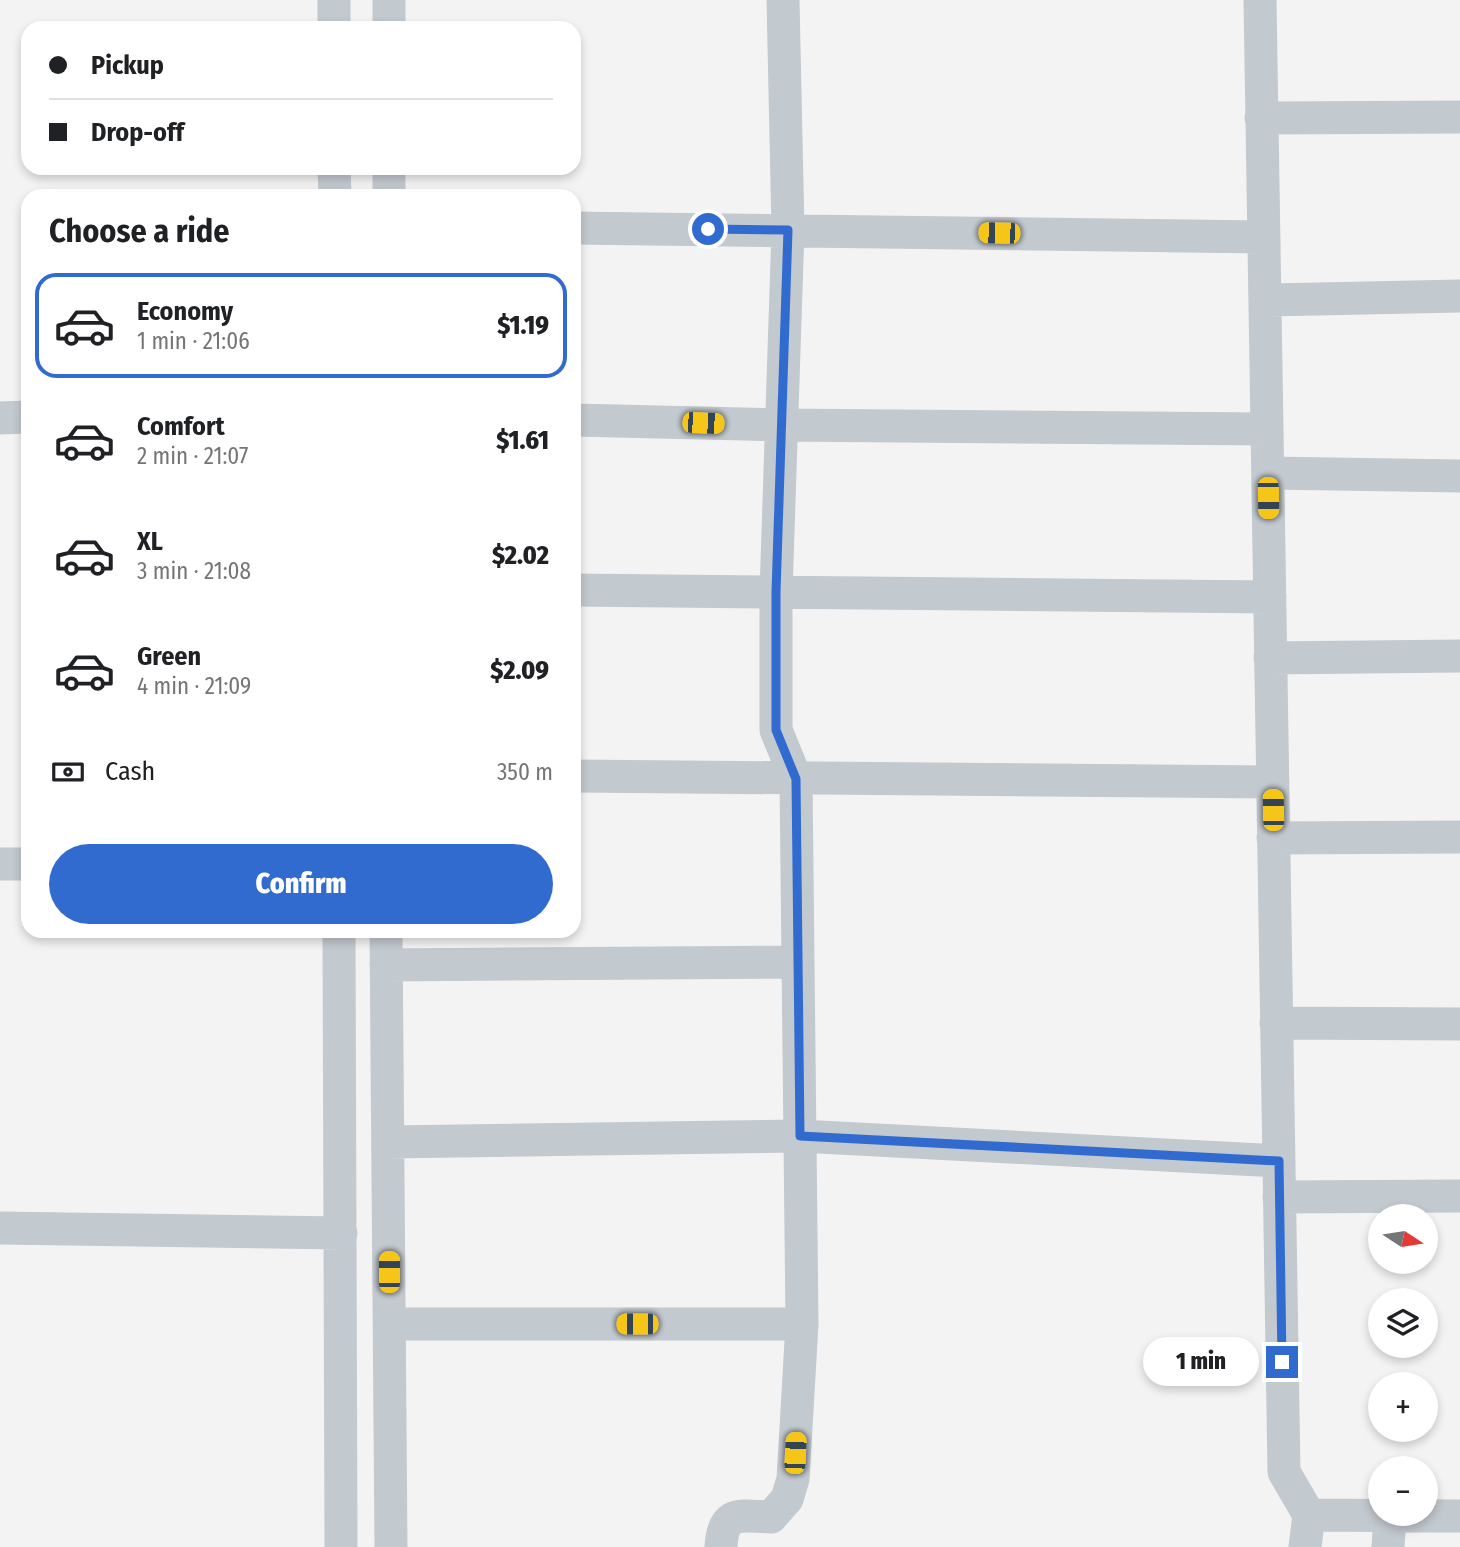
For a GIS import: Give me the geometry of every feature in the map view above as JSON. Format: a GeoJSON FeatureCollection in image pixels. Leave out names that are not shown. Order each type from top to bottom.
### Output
{"type":"FeatureCollection","features":[{"type":"Feature","properties":{"kind":"street"},"geometry":{"type":"LineString","coordinates":[[334,0],[334,21]]}},
{"type":"Feature","properties":{"kind":"street"},"geometry":{"type":"LineString","coordinates":[[390,0],[390,21]]}},
{"type":"Feature","properties":{"kind":"street"},"geometry":{"type":"LineString","coordinates":[[721,1547],[724,1525],[729,1520],[737,1516],[771,1517],[782,1508],[787,1499],[793,1479],[802,1324],[796,779],[776,730],[776,592],[788,230],[783,0]]}},
{"type":"Feature","properties":{"kind":"street"},"geometry":{"type":"LineString","coordinates":[[1260,0],[1284,1472],[1307,1531],[1389,1531],[1460,1516]]}},
{"type":"Feature","properties":{"kind":"street"},"geometry":{"type":"LineString","coordinates":[[1261,118],[1460,117]]}},
{"type":"Feature","properties":{"kind":"street"},"geometry":{"type":"LineString","coordinates":[[581,228],[1264,237]]}},
{"type":"Feature","properties":{"kind":"street"},"geometry":{"type":"LineString","coordinates":[[1265,300],[1460,296]]}},
{"type":"Feature","properties":{"kind":"street"},"geometry":{"type":"LineString","coordinates":[[0,418],[21,417]]}},
{"type":"Feature","properties":{"kind":"street"},"geometry":{"type":"LineString","coordinates":[[581,420],[781,425],[1267,429]]}},
{"type":"Feature","properties":{"kind":"street"},"geometry":{"type":"LineString","coordinates":[[1268,473],[1460,476]]}},
{"type":"Feature","properties":{"kind":"street"},"geometry":{"type":"LineString","coordinates":[[581,590],[1270,597]]}},
{"type":"Feature","properties":{"kind":"street"},"geometry":{"type":"LineString","coordinates":[[1270,658],[1460,656]]}},
{"type":"Feature","properties":{"kind":"street"},"geometry":{"type":"LineString","coordinates":[[581,776],[1273,782]]}},
{"type":"Feature","properties":{"kind":"street"},"geometry":{"type":"LineString","coordinates":[[1273,838],[1460,837]]}},
{"type":"Feature","properties":{"kind":"street"},"geometry":{"type":"LineString","coordinates":[[0,864],[21,864]]}},
{"type":"Feature","properties":{"kind":"street"},"geometry":{"type":"LineString","coordinates":[[339,938],[341,1547]]}},
{"type":"Feature","properties":{"kind":"street"},"geometry":{"type":"LineString","coordinates":[[386,938],[391,1547]]}},
{"type":"Feature","properties":{"kind":"street"},"geometry":{"type":"LineString","coordinates":[[386,965],[798,962]]}},
{"type":"Feature","properties":{"kind":"street"},"geometry":{"type":"LineString","coordinates":[[1276,1023],[1460,1024]]}},
{"type":"Feature","properties":{"kind":"street"},"geometry":{"type":"LineString","coordinates":[[388,1142],[800,1136],[1279,1161]]}},
{"type":"Feature","properties":{"kind":"street"},"geometry":{"type":"LineString","coordinates":[[1279,1197],[1460,1196]]}},
{"type":"Feature","properties":{"kind":"street"},"geometry":{"type":"LineString","coordinates":[[0,1228],[341,1233]]}},
{"type":"Feature","properties":{"kind":"street"},"geometry":{"type":"LineString","coordinates":[[390,1324],[802,1324]]}},
{"type":"Feature","properties":{"kind":"route"},"geometry":{"type":"LineString","coordinates":[[708,229],[788,230],[776,592],[776,730],[796,779],[800,1136],[1279,1161],[1282,1362]]}}]}
